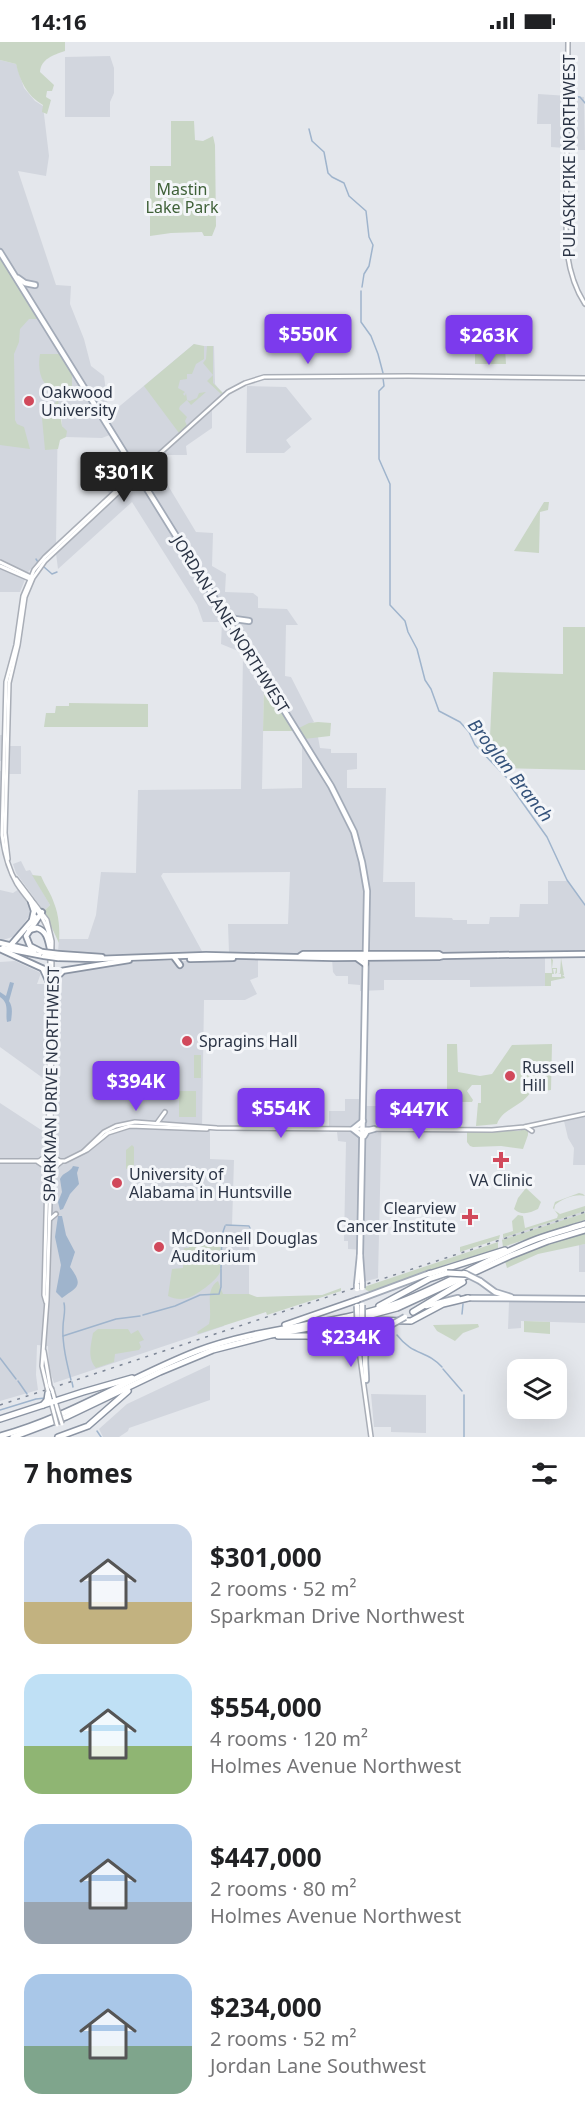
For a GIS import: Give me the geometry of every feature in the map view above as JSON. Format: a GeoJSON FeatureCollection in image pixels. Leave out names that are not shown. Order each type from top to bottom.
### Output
{"type":"FeatureCollection","features":[{"type":"Feature","properties":{"kind":"highway"},"geometry":{"type":"LineString","coordinates":[[429,1274],[488,1257],[585,1224]]}},
{"type":"Feature","properties":{"kind":"highway"},"geometry":{"type":"LineString","coordinates":[[13,1437],[66,1417],[151,1376],[213,1350],[397,1308],[548,1241],[585,1230]]}},
{"type":"Feature","properties":{"kind":"highway"},"geometry":{"type":"LineString","coordinates":[[272,1330],[359,1317],[423,1293],[538,1239]]}},
{"type":"Feature","properties":{"kind":"highway"},"geometry":{"type":"LineString","coordinates":[[359,1317],[429,1279],[449,1272],[466,1274]]}},
{"type":"Feature","properties":{"kind":"highway"},"geometry":{"type":"LineString","coordinates":[[413,1312],[476,1272]]}},
{"type":"Feature","properties":{"kind":"highway"},"geometry":{"type":"LineString","coordinates":[[349,1303],[355,1298],[360,1286]]}},
{"type":"Feature","properties":{"kind":"highway"},"geometry":{"type":"LineString","coordinates":[[359,1317],[411,1321],[443,1304],[468,1299]]}},
{"type":"Feature","properties":{"kind":"highway"},"geometry":{"type":"LineString","coordinates":[[0,1436],[63,1414],[156,1369],[215,1345],[272,1330],[349,1303],[360,1303]]}},
{"type":"Feature","properties":{"kind":"highway"},"geometry":{"type":"LineString","coordinates":[[262,1337],[306,1336],[361,1340]]}},
{"type":"Feature","properties":{"kind":"highway"},"geometry":{"type":"LineString","coordinates":[[351,1341],[359,1349]]}},
{"type":"Feature","properties":{"kind":"highway"},"geometry":{"type":"LineString","coordinates":[[0,1419],[156,1369]]}},
{"type":"Feature","properties":{"kind":"highway"},"geometry":{"type":"LineString","coordinates":[[64,1436],[88,1426],[116,1400],[151,1376]]}},
{"type":"Feature","properties":{"kind":"highway"},"geometry":{"type":"LineString","coordinates":[[42,1405],[47,1400],[49,1390],[57,1397],[66,1397]]}},
{"type":"Feature","properties":{"kind":"main road","name":"PULASKI PIKE NORTHWEST"},"geometry":{"type":"LineString","coordinates":[[568,42],[566,243],[573,280],[585,304]]}},
{"type":"Feature","properties":{"kind":"main road","name":"JORDAN LANE NORTHWEST"},"geometry":{"type":"LineString","coordinates":[[0,252],[331,786],[346,814],[357,842],[364,871],[369,956],[366,965],[359,1317],[361,1340]]}},
{"type":"Feature","properties":{"kind":"main road"},"geometry":{"type":"LineString","coordinates":[[13,274],[22,282],[35,285],[29,288],[27,295]]}},
{"type":"Feature","properties":{"kind":"main road","name":"SPARKMAN DRIVE NORTHWEST"},"geometry":{"type":"LineString","coordinates":[[51,970],[49,932],[40,913],[16,882],[8,859],[5,833],[8,687],[18,645],[24,602],[34,570],[45,557],[228,392],[251,381],[271,376],[408,375],[585,378]]}},
{"type":"Feature","properties":{"kind":"main road"},"geometry":{"type":"LineString","coordinates":[[132,465],[138,468],[144,467],[142,481],[132,480]]}},
{"type":"Feature","properties":{"kind":"main road","name":"SPARKMAN DRIVE NORTHWEST"},"geometry":{"type":"LineString","coordinates":[[8,859],[5,856],[2,835],[5,688],[15,650],[25,590],[31,579],[51,556],[137,473]]}},
{"type":"Feature","properties":{"kind":"main road"},"geometry":{"type":"LineString","coordinates":[[0,564],[31,579]]}},
{"type":"Feature","properties":{"kind":"main road"},"geometry":{"type":"LineString","coordinates":[[21,573],[28,574],[34,570]]}},
{"type":"Feature","properties":{"kind":"main road"},"geometry":{"type":"LineString","coordinates":[[21,573],[26,581],[25,590]]}},
{"type":"Feature","properties":{"kind":"main road"},"geometry":{"type":"LineString","coordinates":[[221,609],[235,619],[249,621]]}},
{"type":"Feature","properties":{"kind":"main road"},"geometry":{"type":"LineString","coordinates":[[234,630],[240,621]]}},
{"type":"Feature","properties":{"kind":"main road","name":"SPARKMAN DRIVE NORTHWEST"},"geometry":{"type":"LineString","coordinates":[[15,878],[52,934],[49,1155]]}},
{"type":"Feature","properties":{"kind":"main road"},"geometry":{"type":"LineString","coordinates":[[31,902],[34,911],[32,921]]}},
{"type":"Feature","properties":{"kind":"main road"},"geometry":{"type":"LineString","coordinates":[[10,946],[40,913]]}},
{"type":"Feature","properties":{"kind":"main road"},"geometry":{"type":"LineString","coordinates":[[40,913],[26,936],[27,944],[43,954]]}},
{"type":"Feature","properties":{"kind":"main road"},"geometry":{"type":"LineString","coordinates":[[29,930],[37,928],[43,931],[50,949]]}},
{"type":"Feature","properties":{"kind":"main road"},"geometry":{"type":"LineString","coordinates":[[0,947],[10,946],[43,954]]}},
{"type":"Feature","properties":{"kind":"main road"},"geometry":{"type":"LineString","coordinates":[[0,947],[70,959],[300,956],[303,954],[355,956],[585,954]]}},
{"type":"Feature","properties":{"kind":"main road"},"geometry":{"type":"LineString","coordinates":[[0,947],[43,969],[64,971],[157,957]]}},
{"type":"Feature","properties":{"kind":"main road"},"geometry":{"type":"LineString","coordinates":[[355,956],[367,947],[370,951],[369,956]]}},
{"type":"Feature","properties":{"kind":"main road"},"geometry":{"type":"LineString","coordinates":[[58,956],[105,957]]}},
{"type":"Feature","properties":{"kind":"main road"},"geometry":{"type":"LineString","coordinates":[[70,959],[89,956]]}},
{"type":"Feature","properties":{"kind":"main road"},"geometry":{"type":"LineString","coordinates":[[355,956],[366,965]]}},
{"type":"Feature","properties":{"kind":"main road"},"geometry":{"type":"LineString","coordinates":[[174,957],[180,965]]}},
{"type":"Feature","properties":{"kind":"main road"},"geometry":{"type":"LineString","coordinates":[[43,969],[51,985],[64,971]]}},
{"type":"Feature","properties":{"kind":"main road","name":"SPARKMAN DRIVE NORTHWEST"},"geometry":{"type":"LineString","coordinates":[[51,985],[49,1220],[42,1366],[64,1436]]}},
{"type":"Feature","properties":{"kind":"main road"},"geometry":{"type":"LineString","coordinates":[[43,1103],[49,1100]]}},
{"type":"Feature","properties":{"kind":"main road"},"geometry":{"type":"LineString","coordinates":[[154,1124],[160,1121],[165,1112]]}},
{"type":"Feature","properties":{"kind":"main road"},"geometry":{"type":"LineString","coordinates":[[38,1162],[49,1170],[84,1151],[108,1133],[125,1126],[142,1125],[188,1129],[492,1130],[524,1127],[585,1114]]}},
{"type":"Feature","properties":{"kind":"main road"},"geometry":{"type":"LineString","coordinates":[[353,1129],[363,1121],[374,1129]]}},
{"type":"Feature","properties":{"kind":"main road"},"geometry":{"type":"LineString","coordinates":[[84,1151],[96,1138],[112,1128],[135,1122],[210,1128]]}},
{"type":"Feature","properties":{"kind":"main road"},"geometry":{"type":"LineString","coordinates":[[524,1127],[532,1130],[537,1124]]}},
{"type":"Feature","properties":{"kind":"main road"},"geometry":{"type":"LineString","coordinates":[[353,1129],[363,1138],[367,1131],[374,1129]]}},
{"type":"Feature","properties":{"kind":"main road"},"geometry":{"type":"LineString","coordinates":[[38,1162],[49,1155],[60,1162]]}},
{"type":"Feature","properties":{"kind":"main road"},"geometry":{"type":"LineString","coordinates":[[0,1161],[60,1162]]}},
{"type":"Feature","properties":{"kind":"main road","name":"SPARKMAN DRIVE NORTHWEST"},"geometry":{"type":"LineString","coordinates":[[46,1302],[44,1295],[49,1170]]}},
{"type":"Feature","properties":{"kind":"main road"},"geometry":{"type":"LineString","coordinates":[[49,1206],[56,1213],[49,1220]]}},
{"type":"Feature","properties":{"kind":"main road"},"geometry":{"type":"LineString","coordinates":[[360,1303],[429,1274],[449,1272]]}},
{"type":"Feature","properties":{"kind":"main road"},"geometry":{"type":"LineString","coordinates":[[466,1274],[495,1292],[516,1298]]}},
{"type":"Feature","properties":{"kind":"main road"},"geometry":{"type":"LineString","coordinates":[[360,1286],[366,1294],[375,1295]]}},
{"type":"Feature","properties":{"kind":"main road"},"geometry":{"type":"LineString","coordinates":[[366,1391],[366,1346],[369,1339],[413,1312],[443,1301],[468,1299],[585,1299]]}},
{"type":"Feature","properties":{"kind":"main road"},"geometry":{"type":"LineString","coordinates":[[361,1340],[374,1335]]}},
{"type":"Feature","properties":{"kind":"main road"},"geometry":{"type":"LineString","coordinates":[[361,1340],[359,1349],[371,1437]]}},
{"type":"Feature","properties":{"kind":"main road"},"geometry":{"type":"LineString","coordinates":[[361,1340],[366,1380]]}},
{"type":"Feature","properties":{"kind":"shaded area"},"geometry":{"type":"Polygon","coordinates":[[[110,56],[114,68],[114,93],[110,102],[110,117],[65,117],[65,57],[110,56]]]}},
{"type":"Feature","properties":{"kind":"shaded area"},"geometry":{"type":"Polygon","coordinates":[[[0,60],[16,64],[24,88],[35,101],[43,106],[49,156],[46,176],[18,171],[56,285],[71,286],[70,304],[84,339],[91,366],[104,376],[109,415],[194,344],[214,346],[215,384],[223,394],[212,405],[212,428],[186,446],[187,455],[162,455],[162,466],[158,469],[196,532],[213,533],[212,566],[226,574],[225,592],[253,593],[258,597],[258,608],[287,609],[298,625],[286,625],[285,676],[291,677],[314,722],[295,731],[264,685],[262,789],[302,788],[302,737],[318,737],[320,748],[331,749],[331,753],[357,753],[357,769],[347,770],[347,788],[386,788],[383,882],[415,882],[415,917],[452,918],[453,920],[467,920],[467,924],[489,924],[490,917],[519,917],[520,904],[548,904],[548,881],[568,881],[585,906],[585,956],[545,957],[545,986],[470,987],[470,980],[384,980],[384,990],[360,991],[360,985],[348,984],[348,976],[336,976],[333,972],[332,959],[258,959],[258,977],[250,980],[257,994],[245,1000],[204,1000],[202,1128],[210,1131],[210,1159],[234,1160],[232,1226],[249,1227],[249,1294],[223,1294],[224,1326],[54,1383],[49,1368],[48,1346],[37,1345],[38,1390],[0,1401],[0,1103],[55,1139],[57,984],[60,977],[68,973],[127,963],[204,961],[203,953],[86,955],[58,952],[59,939],[88,939],[96,915],[101,872],[136,873],[138,790],[241,789],[243,653],[221,644],[222,622],[203,622],[197,605],[132,502],[58,569],[55,545],[28,572],[20,592],[0,592],[0,60]],[[58,408],[56,544],[110,494],[93,476],[93,469],[115,469],[129,454],[115,433],[102,438],[66,437],[62,426],[61,409],[58,408]],[[290,872],[163,873],[161,876],[203,953],[229,953],[228,924],[288,924],[290,872]]]}},
{"type":"Feature","properties":{"kind":"shaded area"},"geometry":{"type":"Polygon","coordinates":[[[538,94],[584,97],[585,150],[551,147],[551,124],[537,124],[538,94]]]}},
{"type":"Feature","properties":{"kind":"shaded area"},"geometry":{"type":"Polygon","coordinates":[[[247,386],[286,387],[312,419],[286,440],[291,447],[284,453],[246,453],[247,386]]]}},
{"type":"Feature","properties":{"kind":"shaded area"},"geometry":{"type":"Polygon","coordinates":[[[0,735],[8,735],[8,746],[21,746],[21,774],[3,774],[2,811],[0,811],[0,771],[3,771],[3,761],[0,761],[0,735]]]}},
{"type":"Feature","properties":{"kind":"shaded area"},"geometry":{"type":"Polygon","coordinates":[[[21,861],[26,871],[30,870],[50,905],[44,911],[16,873],[13,864],[21,861]]]}},
{"type":"Feature","properties":{"kind":"shaded area"},"geometry":{"type":"Polygon","coordinates":[[[19,889],[32,912],[15,936],[0,941],[0,890],[13,893],[19,889]]]}},
{"type":"Feature","properties":{"kind":"shaded area"},"geometry":{"type":"Polygon","coordinates":[[[15,961],[41,973],[37,984],[48,984],[47,1081],[0,1047],[0,962],[15,961]]]}},
{"type":"Feature","properties":{"kind":"shaded area"},"geometry":{"type":"Polygon","coordinates":[[[345,1099],[365,1099],[365,1106],[382,1106],[378,1278],[363,1282],[363,1250],[348,1249],[348,1241],[344,1241],[346,1142],[338,1141],[337,1132],[329,1132],[329,1111],[345,1111],[345,1099]]]}},
{"type":"Feature","properties":{"kind":"shaded area"},"geometry":{"type":"Polygon","coordinates":[[[585,1116],[585,1165],[573,1165],[574,1148],[568,1138],[564,1121],[585,1116]]]}},
{"type":"Feature","properties":{"kind":"shaded area"},"geometry":{"type":"Polygon","coordinates":[[[585,1211],[585,1213],[502,1240],[503,1238],[585,1211]]]}},
{"type":"Feature","properties":{"kind":"shaded area"},"geometry":{"type":"Polygon","coordinates":[[[585,1244],[585,1272],[579,1272],[579,1245],[585,1244]]]}},
{"type":"Feature","properties":{"kind":"shaded area"},"geometry":{"type":"Polygon","coordinates":[[[513,1300],[585,1301],[585,1323],[521,1321],[521,1328],[508,1329],[509,1302],[513,1300]]]}},
{"type":"Feature","properties":{"kind":"shaded area"},"geometry":{"type":"Polygon","coordinates":[[[210,1365],[210,1400],[129,1428],[119,1437],[103,1437],[99,1429],[127,1404],[210,1365]]]}},
{"type":"Feature","properties":{"kind":"shaded area"},"geometry":{"type":"Polygon","coordinates":[[[371,1394],[426,1395],[426,1433],[391,1432],[391,1427],[374,1427],[371,1394]]]}},
{"type":"Feature","properties":{"kind":"green space"},"geometry":{"type":"Polygon","coordinates":[[[0,42],[65,42],[65,51],[48,58],[40,72],[54,85],[52,91],[47,91],[46,97],[51,100],[47,114],[42,112],[43,105],[25,88],[16,64],[0,60],[0,42]]]}},
{"type":"Feature","properties":{"kind":"green space","name":"Mastin Lake Park"},"geometry":{"type":"Polygon","coordinates":[[[171,121],[194,121],[195,140],[203,141],[213,136],[216,226],[212,236],[204,236],[202,232],[150,236],[150,166],[171,166],[171,121]]]}},
{"type":"Feature","properties":{"kind":"green space"},"geometry":{"type":"Polygon","coordinates":[[[0,257],[34,310],[37,319],[29,319],[20,329],[19,342],[14,354],[15,420],[17,424],[24,427],[30,449],[0,445],[0,257]]]}},
{"type":"Feature","properties":{"kind":"green space"},"geometry":{"type":"Polygon","coordinates":[[[475,333],[504,333],[506,364],[475,364],[475,333]]]}},
{"type":"Feature","properties":{"kind":"green space"},"geometry":{"type":"Polygon","coordinates":[[[194,344],[204,346],[204,359],[196,364],[192,374],[187,374],[187,379],[180,380],[178,388],[185,392],[183,394],[185,396],[186,393],[187,400],[179,409],[187,417],[185,421],[187,426],[179,433],[144,386],[194,344]]]}},
{"type":"Feature","properties":{"kind":"green space"},"geometry":{"type":"Polygon","coordinates":[[[207,346],[213,346],[213,375],[203,363],[206,359],[207,346]]]}},
{"type":"Feature","properties":{"kind":"green space"},"geometry":{"type":"Polygon","coordinates":[[[40,354],[61,354],[72,372],[72,390],[55,391],[49,388],[40,370],[40,354]]]}},
{"type":"Feature","properties":{"kind":"green space"},"geometry":{"type":"Polygon","coordinates":[[[213,375],[213,383],[223,393],[221,394],[207,381],[213,375]]]}},
{"type":"Feature","properties":{"kind":"green space"},"geometry":{"type":"Polygon","coordinates":[[[206,392],[191,405],[187,400],[190,401],[197,398],[199,393],[206,392]]]}},
{"type":"Feature","properties":{"kind":"green space"},"geometry":{"type":"Polygon","coordinates":[[[58,400],[62,426],[67,431],[66,437],[60,440],[58,449],[45,450],[42,418],[46,406],[53,405],[58,400]]]}},
{"type":"Feature","properties":{"kind":"green space"},"geometry":{"type":"Polygon","coordinates":[[[544,502],[549,502],[548,510],[540,512],[539,553],[514,551],[544,502]]]}},
{"type":"Feature","properties":{"kind":"green space"},"geometry":{"type":"Polygon","coordinates":[[[563,627],[585,627],[585,770],[497,768],[478,746],[490,737],[493,672],[563,674],[563,627]]]}},
{"type":"Feature","properties":{"kind":"green space"},"geometry":{"type":"Polygon","coordinates":[[[264,685],[266,685],[295,731],[263,731],[264,685]]]}},
{"type":"Feature","properties":{"kind":"green space"},"geometry":{"type":"Polygon","coordinates":[[[69,703],[148,704],[148,727],[44,727],[46,713],[55,713],[56,706],[69,706],[69,703]]]}},
{"type":"Feature","properties":{"kind":"green space"},"geometry":{"type":"Polygon","coordinates":[[[309,723],[331,723],[330,736],[304,739],[297,729],[309,723]]]}},
{"type":"Feature","properties":{"kind":"green space"},"geometry":{"type":"Polygon","coordinates":[[[32,875],[41,876],[53,899],[58,918],[59,943],[44,911],[50,905],[32,875]]]}},
{"type":"Feature","properties":{"kind":"green space"},"geometry":{"type":"Polygon","coordinates":[[[551,958],[552,968],[557,968],[555,974],[556,969],[553,969],[552,977],[561,977],[558,973],[560,973],[561,958],[564,975],[562,976],[565,978],[551,981],[551,986],[545,986],[545,973],[552,973],[551,958]]]}},
{"type":"Feature","properties":{"kind":"green space"},"geometry":{"type":"Polygon","coordinates":[[[447,1044],[457,1044],[458,1072],[480,1076],[492,1074],[512,1045],[552,1044],[551,1090],[530,1093],[503,1115],[497,1124],[476,1126],[478,1103],[481,1103],[481,1085],[472,1085],[467,1091],[472,1102],[447,1102],[447,1044]]]}},
{"type":"Feature","properties":{"kind":"green space"},"geometry":{"type":"Polygon","coordinates":[[[194,1055],[201,1055],[201,1078],[194,1078],[194,1055]]]}},
{"type":"Feature","properties":{"kind":"green space"},"geometry":{"type":"Polygon","coordinates":[[[179,1091],[196,1091],[196,1117],[179,1117],[179,1091]]]}},
{"type":"Feature","properties":{"kind":"green space"},"geometry":{"type":"Polygon","coordinates":[[[528,1128],[523,1149],[501,1146],[473,1147],[467,1142],[467,1131],[518,1131],[528,1128]]]}},
{"type":"Feature","properties":{"kind":"green space"},"geometry":{"type":"Polygon","coordinates":[[[132,1145],[134,1147],[134,1167],[126,1169],[126,1150],[132,1145]]]}},
{"type":"Feature","properties":{"kind":"green space"},"geometry":{"type":"Polygon","coordinates":[[[526,1188],[541,1202],[538,1209],[523,1213],[514,1209],[518,1198],[526,1188]]]}},
{"type":"Feature","properties":{"kind":"green space"},"geometry":{"type":"Polygon","coordinates":[[[579,1193],[585,1196],[578,1195],[565,1199],[555,1205],[554,1210],[555,1202],[579,1193]]]}},
{"type":"Feature","properties":{"kind":"green space"},"geometry":{"type":"Polygon","coordinates":[[[585,1206],[585,1211],[503,1238],[503,1234],[513,1231],[512,1221],[518,1215],[523,1216],[525,1228],[557,1218],[555,1211],[560,1214],[585,1206]]]}},
{"type":"Feature","properties":{"kind":"green space"},"geometry":{"type":"Polygon","coordinates":[[[585,1213],[585,1220],[503,1247],[502,1240],[585,1213]]]}},
{"type":"Feature","properties":{"kind":"green space"},"geometry":{"type":"Polygon","coordinates":[[[190,1233],[221,1233],[220,1272],[211,1283],[195,1295],[180,1299],[168,1296],[172,1269],[183,1268],[184,1248],[189,1248],[190,1233]]]}},
{"type":"Feature","properties":{"kind":"green space"},"geometry":{"type":"Polygon","coordinates":[[[585,1233],[585,1244],[538,1254],[507,1268],[505,1261],[546,1244],[585,1233]]]}},
{"type":"Feature","properties":{"kind":"green space"},"geometry":{"type":"Polygon","coordinates":[[[500,1235],[499,1239],[460,1252],[460,1247],[500,1235]]]}},
{"type":"Feature","properties":{"kind":"green space"},"geometry":{"type":"Polygon","coordinates":[[[498,1242],[498,1249],[447,1264],[373,1293],[364,1287],[498,1242]]]}},
{"type":"Feature","properties":{"kind":"green space"},"geometry":{"type":"Polygon","coordinates":[[[218,1281],[223,1294],[249,1294],[257,1297],[322,1295],[341,1288],[341,1291],[198,1334],[197,1332],[209,1324],[211,1289],[218,1281]]]}},
{"type":"Feature","properties":{"kind":"green space"},"geometry":{"type":"Polygon","coordinates":[[[524,1321],[550,1322],[550,1334],[524,1332],[524,1321]]]}},
{"type":"Feature","properties":{"kind":"green space"},"geometry":{"type":"Polygon","coordinates":[[[478,1324],[479,1327],[463,1333],[455,1341],[437,1331],[433,1325],[478,1324]]]}},
{"type":"Feature","properties":{"kind":"green space"},"geometry":{"type":"Polygon","coordinates":[[[98,1329],[128,1329],[131,1334],[138,1330],[144,1340],[139,1342],[141,1347],[139,1350],[115,1354],[114,1362],[96,1368],[91,1360],[90,1351],[93,1333],[98,1329]]]}},
{"type":"Feature","properties":{"kind":"water"},"geometry":{"type":"Polygon","coordinates":[[[10,982],[14,983],[9,1001],[12,1015],[11,1021],[7,1022],[6,1005],[0,997],[0,992],[6,996],[10,982]]]}},
{"type":"Feature","properties":{"kind":"water"},"geometry":{"type":"Polygon","coordinates":[[[73,1166],[79,1167],[77,1173],[79,1184],[70,1194],[63,1209],[60,1210],[58,1202],[62,1192],[60,1179],[73,1166]]]}},
{"type":"Feature","properties":{"kind":"water"},"geometry":{"type":"Polygon","coordinates":[[[58,1216],[62,1216],[66,1235],[75,1252],[70,1267],[78,1283],[75,1289],[62,1298],[56,1292],[61,1265],[55,1237],[58,1216]]]}},
{"type":"Feature","properties":{"kind":"waterway"},"geometry":{"type":"LineString","coordinates":[[570,96],[580,97],[585,103]]}},
{"type":"Feature","properties":{"kind":"waterway","name":"Broglan Branch"},"geometry":{"type":"LineString","coordinates":[[309,129],[312,141],[324,152],[328,173],[344,183],[349,196],[366,211],[369,237],[373,245],[362,287]]}},
{"type":"Feature","properties":{"kind":"waterway","name":"Broglan Branch"},"geometry":{"type":"LineString","coordinates":[[361,291],[361,322],[371,336],[383,373]]}},
{"type":"Feature","properties":{"kind":"waterway","name":"Broglan Branch"},"geometry":{"type":"LineString","coordinates":[[383,378],[384,386],[379,391],[379,459],[390,484],[390,605],[405,621],[417,649],[425,680],[439,711],[460,722],[469,732],[475,745],[509,780],[512,788],[547,837],[567,880],[585,905]]}},
{"type":"Feature","properties":{"kind":"waterway"},"geometry":{"type":"LineString","coordinates":[[44,567],[52,574],[57,572]]}},
{"type":"Feature","properties":{"kind":"waterway"},"geometry":{"type":"LineString","coordinates":[[226,1225],[249,1226],[250,1228]]}},
{"type":"Feature","properties":{"kind":"waterway"},"geometry":{"type":"LineString","coordinates":[[221,1268],[222,1235],[225,1226]]}},
{"type":"Feature","properties":{"kind":"waterway"},"geometry":{"type":"LineString","coordinates":[[143,1315],[175,1306],[200,1295],[219,1294],[221,1269]]}},
{"type":"Feature","properties":{"kind":"waterway"},"geometry":{"type":"LineString","coordinates":[[64,1303],[63,1340],[71,1380]]}},
{"type":"Feature","properties":{"kind":"waterway"},"geometry":{"type":"LineString","coordinates":[[462,1314],[463,1304]]}},
{"type":"Feature","properties":{"kind":"waterway"},"geometry":{"type":"LineString","coordinates":[[63,1336],[116,1319],[140,1316]]}},
{"type":"Feature","properties":{"kind":"waterway"},"geometry":{"type":"LineString","coordinates":[[397,1335],[414,1350],[431,1358],[442,1367]]}},
{"type":"Feature","properties":{"kind":"waterway"},"geometry":{"type":"LineString","coordinates":[[0,1358],[16,1379]]}},
{"type":"Feature","properties":{"kind":"waterway"},"geometry":{"type":"LineString","coordinates":[[443,1369],[462,1391]]}},
{"type":"Feature","properties":{"kind":"waterway"},"geometry":{"type":"LineString","coordinates":[[18,1381],[27,1394]]}},
{"type":"Feature","properties":{"kind":"waterway"},"geometry":{"type":"LineString","coordinates":[[72,1382],[73,1387]]}},
{"type":"Feature","properties":{"kind":"waterway"},"geometry":{"type":"LineString","coordinates":[[464,1395],[464,1437]]}},
{"type":"Feature","properties":{"kind":"waterway"},"geometry":{"type":"LineString","coordinates":[[0,1410],[45,1398]]}},
{"type":"Feature","properties":{"kind":"waterway"},"geometry":{"type":"LineString","coordinates":[[97,1431],[101,1437]]}},
{"type":"Feature","properties":{"kind":"railway"},"geometry":{"type":"LineString","coordinates":[[0,1405],[585,1212]]}},
{"type":"Feature","properties":{"kind":"place","name":"Oakwood University"},"geometry":{"type":"Point","coordinates":[29,401]}},
{"type":"Feature","properties":{"kind":"place","name":"Spragins Hall"},"geometry":{"type":"Point","coordinates":[187,1041]}},
{"type":"Feature","properties":{"kind":"place","name":"Russell Hill"},"geometry":{"type":"Point","coordinates":[510,1076]}},
{"type":"Feature","properties":{"kind":"place","name":"VA Clinic"},"geometry":{"type":"Point","coordinates":[501,1160]}},
{"type":"Feature","properties":{"kind":"place","name":"University of Alabama in Huntsville"},"geometry":{"type":"Point","coordinates":[117,1183]}},
{"type":"Feature","properties":{"kind":"place","name":"Clearview Cancer Institute"},"geometry":{"type":"Point","coordinates":[470,1217]}},
{"type":"Feature","properties":{"kind":"place","name":"McDonnell Douglas Auditorium"},"geometry":{"type":"Point","coordinates":[159,1247]}}]}
